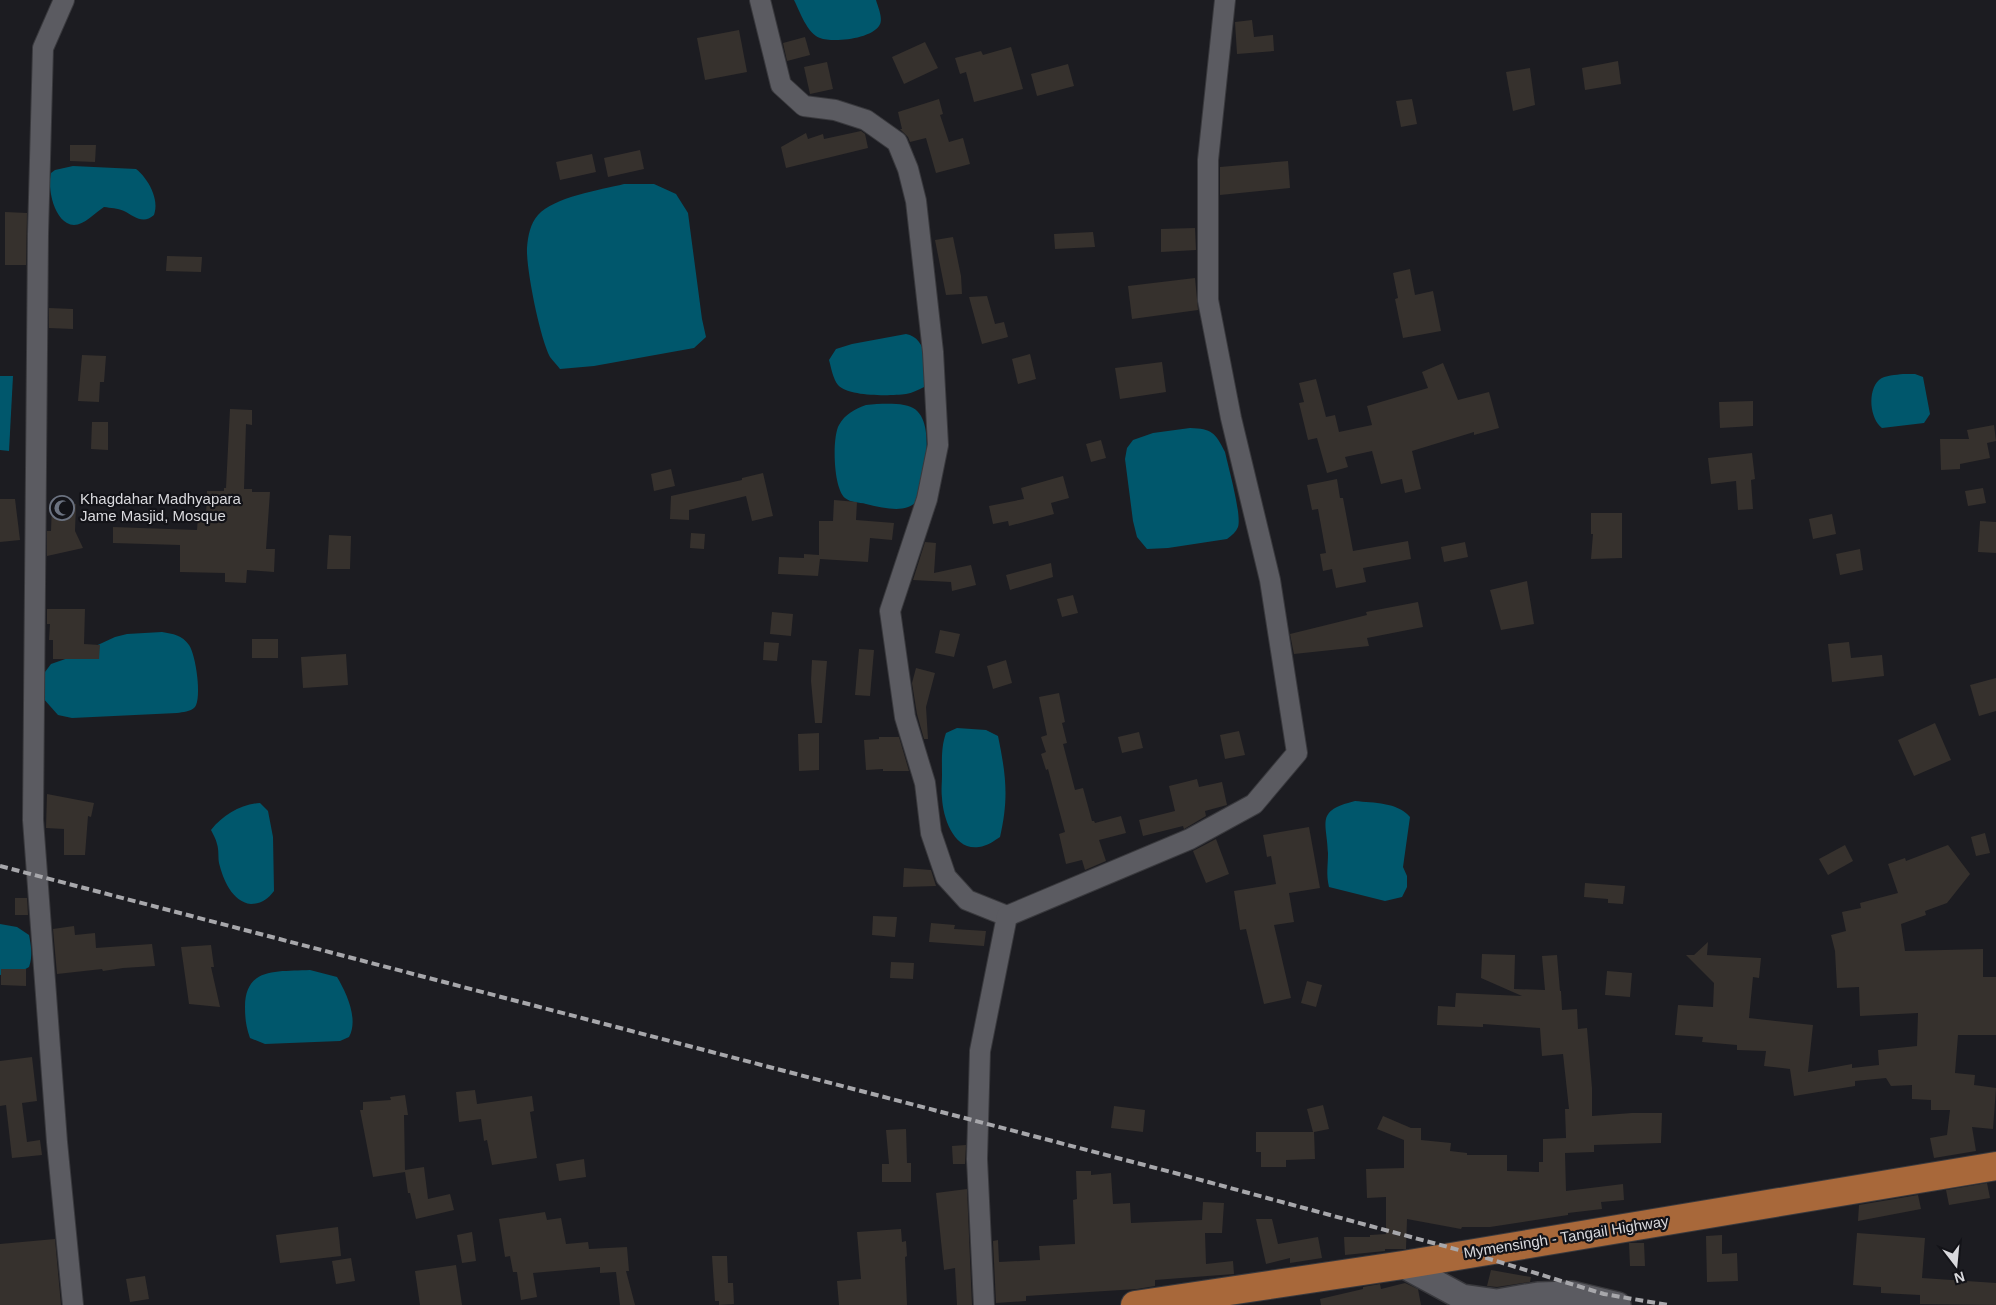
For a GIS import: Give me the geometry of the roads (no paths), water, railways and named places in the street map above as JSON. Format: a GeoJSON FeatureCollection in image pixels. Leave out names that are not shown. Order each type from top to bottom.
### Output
{"type":"FeatureCollection","features":[{"type":"Feature","properties":{"kind":"highway","name":"Mymensingh - Tangail Highway"},"geometry":{"type":"LineString","coordinates":[[1134,1305],[1403,1265],[1996,1166]]}},
{"type":"Feature","properties":{"kind":"street"},"geometry":{"type":"LineString","coordinates":[[64,0],[43,48],[38,234],[33,820],[57,1142],[73,1305]]}},
{"type":"Feature","properties":{"kind":"street"},"geometry":{"type":"LineString","coordinates":[[760,0],[781,85],[804,106],[835,110],[866,120],[896,142],[908,169],[916,201],[934,352],[938,445],[927,499],[890,611],[905,717],[925,783],[931,833],[946,877],[967,900],[1007,916],[1190,839],[1254,804],[1297,753],[1270,580],[1231,418],[1208,300],[1208,160],[1225,0]]}},
{"type":"Feature","properties":{"kind":"street"},"geometry":{"type":"LineString","coordinates":[[984,1305],[976,1159],[980,1051],[1007,916]]}},
{"type":"Feature","properties":{"kind":"street"},"geometry":{"type":"LineString","coordinates":[[1403,1265],[1462,1297],[1497,1302],[1538,1294],[1572,1294],[1618,1305]]}},
{"type":"Feature","properties":{"kind":"water"},"geometry":{"type":"Polygon","coordinates":[[[794,0],[876,0],[881,20],[879,26],[860,37],[842,40],[820,38],[811,32],[794,0]]]}},
{"type":"Feature","properties":{"kind":"water"},"geometry":{"type":"Polygon","coordinates":[[[73,166],[136,169],[145,178],[152,190],[155,203],[154,215],[150,218],[142,219],[121,210],[104,207],[82,223],[74,225],[67,223],[57,212],[51,195],[50,179],[51,173],[55,170],[73,166]]]}},
{"type":"Feature","properties":{"kind":"water"},"geometry":{"type":"Polygon","coordinates":[[[624,184],[654,184],[676,194],[688,213],[706,337],[694,348],[594,366],[560,369],[550,357],[546,348],[534,303],[527,258],[527,244],[531,226],[538,215],[555,203],[578,195],[624,184]]]}},
{"type":"Feature","properties":{"kind":"water"},"geometry":{"type":"Polygon","coordinates":[[[906,334],[919,341],[925,355],[926,372],[924,387],[906,394],[881,395],[851,392],[838,385],[833,376],[829,360],[836,349],[852,344],[906,334]]]}},
{"type":"Feature","properties":{"kind":"water"},"geometry":{"type":"Polygon","coordinates":[[[1915,374],[1923,377],[1930,414],[1924,423],[1882,428],[1878,424],[1873,412],[1872,398],[1875,385],[1881,378],[1915,374]]]}},
{"type":"Feature","properties":{"kind":"water"},"geometry":{"type":"Polygon","coordinates":[[[0,376],[13,376],[9,451],[0,450],[0,376]]]}},
{"type":"Feature","properties":{"kind":"water"},"geometry":{"type":"Polygon","coordinates":[[[890,404],[914,408],[924,423],[927,444],[925,474],[920,497],[914,504],[899,509],[852,502],[847,500],[841,492],[835,462],[837,431],[841,421],[847,415],[866,405],[890,404]]]}},
{"type":"Feature","properties":{"kind":"water"},"geometry":{"type":"Polygon","coordinates":[[[1190,428],[1203,429],[1212,433],[1225,452],[1238,512],[1238,527],[1227,539],[1168,548],[1147,549],[1137,537],[1133,521],[1125,459],[1127,448],[1133,440],[1153,433],[1190,428]]]}},
{"type":"Feature","properties":{"kind":"water"},"geometry":{"type":"Polygon","coordinates":[[[162,632],[180,637],[192,650],[197,676],[198,695],[195,707],[191,710],[177,713],[72,718],[58,715],[42,697],[45,672],[51,664],[74,656],[115,637],[127,634],[162,632]]]}},
{"type":"Feature","properties":{"kind":"water"},"geometry":{"type":"Polygon","coordinates":[[[957,728],[986,730],[998,736],[1003,763],[1005,810],[1000,837],[979,847],[970,847],[957,839],[948,823],[943,806],[943,743],[946,733],[957,728]]]}},
{"type":"Feature","properties":{"kind":"water"},"geometry":{"type":"Polygon","coordinates":[[[1355,801],[1399,808],[1410,817],[1403,867],[1407,876],[1407,887],[1402,897],[1385,901],[1329,887],[1326,819],[1334,809],[1355,801]]]}},
{"type":"Feature","properties":{"kind":"water"},"geometry":{"type":"Polygon","coordinates":[[[260,803],[268,811],[273,837],[274,891],[264,901],[251,904],[239,899],[229,889],[219,863],[217,842],[211,830],[233,811],[260,803]]]}},
{"type":"Feature","properties":{"kind":"water"},"geometry":{"type":"Polygon","coordinates":[[[0,924],[17,927],[29,935],[31,959],[29,967],[20,972],[0,975],[0,924]]]}},
{"type":"Feature","properties":{"kind":"water"},"geometry":{"type":"Polygon","coordinates":[[[310,970],[337,977],[344,990],[352,1014],[352,1030],[349,1037],[340,1041],[265,1044],[250,1038],[245,1007],[251,984],[257,978],[266,974],[310,970]]]}},
{"type":"Feature","properties":{"kind":"railway"},"geometry":{"type":"LineString","coordinates":[[0,866],[1175,1173],[1470,1253],[1604,1294],[1668,1305]]}},
{"type":"Feature","properties":{"kind":"place","name":"Khagdahar Madhyapara Jame Masjid, Mosque"},"geometry":{"type":"Point","coordinates":[62,508]}}]}
